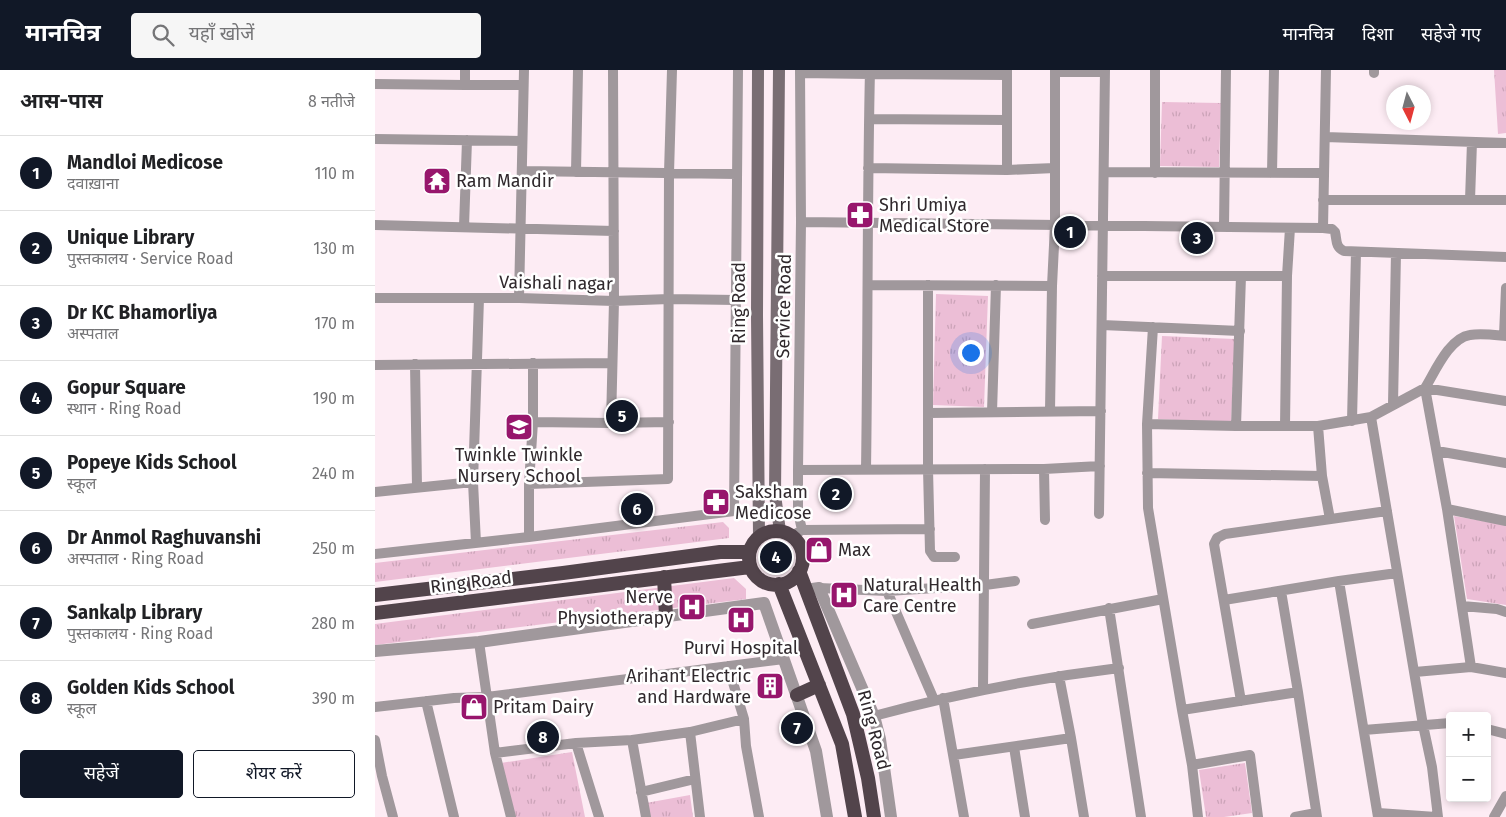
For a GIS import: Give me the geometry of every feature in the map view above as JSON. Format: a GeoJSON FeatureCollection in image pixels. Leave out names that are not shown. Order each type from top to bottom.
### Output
{"type":"FeatureCollection","features":[{"type":"Feature","properties":{"kind":"highway"},"geometry":{"type":"LineString","coordinates":[[766,532],[791,532],[802,552],[802,565],[794,578],[779,584],[764,582],[756,576],[750,567],[749,552],[752,544],[759,536],[766,532]]}},
{"type":"Feature","properties":{"kind":"highway","name":"Ring Road"},"geometry":{"type":"LineString","coordinates":[[375,595],[720,552],[749,552]]}},
{"type":"Feature","properties":{"kind":"highway","name":"Ring Road"},"geometry":{"type":"LineString","coordinates":[[375,613],[750,567]]}},
{"type":"Feature","properties":{"kind":"highway","name":"Ring Road"},"geometry":{"type":"LineString","coordinates":[[799,571],[813,589],[853,714],[866,768],[874,817]]}},
{"type":"Feature","properties":{"kind":"highway"},"geometry":{"type":"LineString","coordinates":[[664,577],[666,616]]}},
{"type":"Feature","properties":{"kind":"highway","name":"Ring Road"},"geometry":{"type":"LineString","coordinates":[[779,584],[842,744],[855,817]]}},
{"type":"Feature","properties":{"kind":"highway"},"geometry":{"type":"LineString","coordinates":[[797,695],[819,684]]}},
{"type":"Feature","properties":{"kind":"main road","name":"Ring Road"},"geometry":{"type":"LineString","coordinates":[[758,70],[757,315],[759,536]]}},
{"type":"Feature","properties":{"kind":"main road"},"geometry":{"type":"LineString","coordinates":[[779,70],[775,495],[791,532]]}},
{"type":"Feature","properties":{"kind":"street"},"geometry":{"type":"LineString","coordinates":[[465,70],[465,85]]}},
{"type":"Feature","properties":{"kind":"street"},"geometry":{"type":"LineString","coordinates":[[519,298],[524,70]]}},
{"type":"Feature","properties":{"kind":"street"},"geometry":{"type":"LineString","coordinates":[[577,172],[578,70]]}},
{"type":"Feature","properties":{"kind":"street"},"geometry":{"type":"LineString","coordinates":[[611,423],[614,301],[613,70]]}},
{"type":"Feature","properties":{"kind":"street"},"geometry":{"type":"LineString","coordinates":[[529,484],[668,480],[669,173],[672,70]]}},
{"type":"Feature","properties":{"kind":"street"},"geometry":{"type":"LineString","coordinates":[[375,554],[734,511],[738,70]]}},
{"type":"Feature","properties":{"kind":"street"},"geometry":{"type":"LineString","coordinates":[[1155,70],[1155,172]]}},
{"type":"Feature","properties":{"kind":"street"},"geometry":{"type":"LineString","coordinates":[[1224,227],[1226,70]]}},
{"type":"Feature","properties":{"kind":"street"},"geometry":{"type":"LineString","coordinates":[[1272,173],[1274,70]]}},
{"type":"Feature","properties":{"kind":"street"},"geometry":{"type":"LineString","coordinates":[[1323,228],[1326,70]]}},
{"type":"Feature","properties":{"kind":"street"},"geometry":{"type":"LineString","coordinates":[[800,71],[1007,72],[1007,170]]}},
{"type":"Feature","properties":{"kind":"street","name":"Service Road"},"geometry":{"type":"LineString","coordinates":[[791,532],[798,512],[801,222],[800,71]]}},
{"type":"Feature","properties":{"kind":"street"},"geometry":{"type":"LineString","coordinates":[[1050,411],[1055,225],[1055,71],[1105,71],[1099,514]]}},
{"type":"Feature","properties":{"kind":"street"},"geometry":{"type":"LineString","coordinates":[[866,470],[870,72]]}},
{"type":"Feature","properties":{"kind":"street"},"geometry":{"type":"LineString","coordinates":[[375,84],[523,85]]}},
{"type":"Feature","properties":{"kind":"street"},"geometry":{"type":"LineString","coordinates":[[869,119],[1006,120]]}},
{"type":"Feature","properties":{"kind":"street"},"geometry":{"type":"LineString","coordinates":[[1325,137],[1506,142]]}},
{"type":"Feature","properties":{"kind":"street"},"geometry":{"type":"LineString","coordinates":[[375,139],[522,141]]}},
{"type":"Feature","properties":{"kind":"street"},"geometry":{"type":"LineString","coordinates":[[464,227],[467,140]]}},
{"type":"Feature","properties":{"kind":"street"},"geometry":{"type":"LineString","coordinates":[[1469,200],[1472,142]]}},
{"type":"Feature","properties":{"kind":"street"},"geometry":{"type":"LineString","coordinates":[[868,168],[1007,170],[1055,168]]}},
{"type":"Feature","properties":{"kind":"street"},"geometry":{"type":"LineString","coordinates":[[522,171],[737,174]]}},
{"type":"Feature","properties":{"kind":"street"},"geometry":{"type":"LineString","coordinates":[[1104,172],[1324,173]]}},
{"type":"Feature","properties":{"kind":"street"},"geometry":{"type":"LineString","coordinates":[[1323,200],[1506,200]]}},
{"type":"Feature","properties":{"kind":"street"},"geometry":{"type":"LineString","coordinates":[[801,222],[1323,228],[1332,229],[1335,232],[1339,249],[1344,251],[1506,257]]}},
{"type":"Feature","properties":{"kind":"street"},"geometry":{"type":"LineString","coordinates":[[375,225],[614,231]]}},
{"type":"Feature","properties":{"kind":"street"},"geometry":{"type":"LineString","coordinates":[[1285,426],[1287,276],[1290,228]]}},
{"type":"Feature","properties":{"kind":"street"},"geometry":{"type":"LineString","coordinates":[[1352,421],[1356,252]]}},
{"type":"Feature","properties":{"kind":"street"},"geometry":{"type":"LineString","coordinates":[[1393,404],[1396,253]]}},
{"type":"Feature","properties":{"kind":"street"},"geometry":{"type":"LineString","coordinates":[[1102,276],[1287,276]]}},
{"type":"Feature","properties":{"kind":"street"},"geometry":{"type":"LineString","coordinates":[[1236,426],[1241,276]]}},
{"type":"Feature","properties":{"kind":"street"},"geometry":{"type":"LineString","coordinates":[[869,285],[1052,286]]}},
{"type":"Feature","properties":{"kind":"street"},"geometry":{"type":"LineString","coordinates":[[929,285],[928,470],[930,551],[934,557],[955,557]]}},
{"type":"Feature","properties":{"kind":"street"},"geometry":{"type":"LineString","coordinates":[[992,412],[996,286]]}},
{"type":"Feature","properties":{"kind":"street"},"geometry":{"type":"LineString","coordinates":[[1147,424],[1318,426],[1371,417],[1425,388],[1447,351],[1460,338],[1470,334],[1505,336],[1506,288]]}},
{"type":"Feature","properties":{"kind":"street","name":"Vaishali nagar"},"geometry":{"type":"LineString","coordinates":[[375,298],[519,298],[614,301],[669,299],[735,300]]}},
{"type":"Feature","properties":{"kind":"street"},"geometry":{"type":"LineString","coordinates":[[476,543],[473,482],[479,298]]}},
{"type":"Feature","properties":{"kind":"street"},"geometry":{"type":"LineString","coordinates":[[1102,325],[1240,331]]}},
{"type":"Feature","properties":{"kind":"street"},"geometry":{"type":"LineString","coordinates":[[1153,327],[1147,424],[1148,508],[1192,765],[1198,817]]}},
{"type":"Feature","properties":{"kind":"street"},"geometry":{"type":"LineString","coordinates":[[529,537],[533,363]]}},
{"type":"Feature","properties":{"kind":"street"},"geometry":{"type":"LineString","coordinates":[[375,365],[612,363]]}},
{"type":"Feature","properties":{"kind":"street"},"geometry":{"type":"LineString","coordinates":[[415,364],[417,487]]}},
{"type":"Feature","properties":{"kind":"street"},"geometry":{"type":"LineString","coordinates":[[1425,388],[1506,401]]}},
{"type":"Feature","properties":{"kind":"street"},"geometry":{"type":"LineString","coordinates":[[1425,388],[1447,509],[1471,667]]}},
{"type":"Feature","properties":{"kind":"street"},"geometry":{"type":"LineString","coordinates":[[928,413],[1101,411]]}},
{"type":"Feature","properties":{"kind":"street"},"geometry":{"type":"LineString","coordinates":[[1339,581],[1378,815],[1437,817],[1432,767],[1371,417]]}},
{"type":"Feature","properties":{"kind":"street"},"geometry":{"type":"LineString","coordinates":[[533,422],[669,422]]}},
{"type":"Feature","properties":{"kind":"street"},"geometry":{"type":"LineString","coordinates":[[1318,426],[1322,476],[1330,520]]}},
{"type":"Feature","properties":{"kind":"street"},"geometry":{"type":"LineString","coordinates":[[1437,452],[1506,463]]}},
{"type":"Feature","properties":{"kind":"street"},"geometry":{"type":"LineString","coordinates":[[797,470],[1044,469],[1100,466]]}},
{"type":"Feature","properties":{"kind":"street"},"geometry":{"type":"LineString","coordinates":[[983,690],[985,469]]}},
{"type":"Feature","properties":{"kind":"street"},"geometry":{"type":"LineString","coordinates":[[1044,469],[1045,520]]}},
{"type":"Feature","properties":{"kind":"street"},"geometry":{"type":"LineString","coordinates":[[1147,473],[1322,476]]}},
{"type":"Feature","properties":{"kind":"street"},"geometry":{"type":"LineString","coordinates":[[375,492],[473,482]]}},
{"type":"Feature","properties":{"kind":"street"},"geometry":{"type":"LineString","coordinates":[[1447,509],[1506,521]]}},
{"type":"Feature","properties":{"kind":"street"},"geometry":{"type":"LineString","coordinates":[[1241,701],[1214,544],[1217,538],[1225,534],[1387,511]]}},
{"type":"Feature","properties":{"kind":"street"},"geometry":{"type":"LineString","coordinates":[[791,532],[930,528]]}},
{"type":"Feature","properties":{"kind":"street"},"geometry":{"type":"LineString","coordinates":[[1224,600],[1397,573]]}},
{"type":"Feature","properties":{"kind":"street"},"geometry":{"type":"LineString","coordinates":[[891,817],[880,739],[874,716],[813,589],[887,591],[985,585],[1015,581]]}},
{"type":"Feature","properties":{"kind":"street"},"geometry":{"type":"LineString","coordinates":[[887,591],[939,699],[954,755],[964,817]]}},
{"type":"Feature","properties":{"kind":"street"},"geometry":{"type":"LineString","coordinates":[[1281,591],[1317,815],[1295,817]]}},
{"type":"Feature","properties":{"kind":"street"},"geometry":{"type":"LineString","coordinates":[[1032,624],[1163,599]]}},
{"type":"Feature","properties":{"kind":"street"},"geometry":{"type":"LineString","coordinates":[[375,651],[479,642],[764,603],[816,751],[827,817]]}},
{"type":"Feature","properties":{"kind":"street"},"geometry":{"type":"LineString","coordinates":[[1462,606],[1497,609],[1506,612]]}},
{"type":"Feature","properties":{"kind":"street"},"geometry":{"type":"LineString","coordinates":[[1109,608],[1141,817]]}},
{"type":"Feature","properties":{"kind":"street"},"geometry":{"type":"LineString","coordinates":[[479,642],[495,753],[511,817]]}},
{"type":"Feature","properties":{"kind":"street"},"geometry":{"type":"LineString","coordinates":[[375,707],[454,698],[487,698],[784,659]]}},
{"type":"Feature","properties":{"kind":"street"},"geometry":{"type":"LineString","coordinates":[[728,666],[744,720],[746,746],[759,817]]}},
{"type":"Feature","properties":{"kind":"street"},"geometry":{"type":"LineString","coordinates":[[1415,672],[1471,667],[1506,673]]}},
{"type":"Feature","properties":{"kind":"street"},"geometry":{"type":"LineString","coordinates":[[874,716],[983,690],[1059,676],[1119,668]]}},
{"type":"Feature","properties":{"kind":"street"},"geometry":{"type":"LineString","coordinates":[[1059,676],[1083,817]]}},
{"type":"Feature","properties":{"kind":"street"},"geometry":{"type":"LineString","coordinates":[[1182,710],[1298,692]]}},
{"type":"Feature","properties":{"kind":"street"},"geometry":{"type":"LineString","coordinates":[[426,701],[454,817]]}},
{"type":"Feature","properties":{"kind":"street"},"geometry":{"type":"LineString","coordinates":[[495,753],[632,740],[690,732],[744,720]]}},
{"type":"Feature","properties":{"kind":"street"},"geometry":{"type":"LineString","coordinates":[[1364,730],[1446,723]]}},
{"type":"Feature","properties":{"kind":"street"},"geometry":{"type":"LineString","coordinates":[[1491,730],[1506,734]]}},
{"type":"Feature","properties":{"kind":"street"},"geometry":{"type":"LineString","coordinates":[[690,732],[700,817]]}},
{"type":"Feature","properties":{"kind":"street"},"geometry":{"type":"LineString","coordinates":[[954,755],[1071,738]]}},
{"type":"Feature","properties":{"kind":"street"},"geometry":{"type":"LineString","coordinates":[[375,740],[379,776],[393,817]]}},
{"type":"Feature","properties":{"kind":"street"},"geometry":{"type":"LineString","coordinates":[[632,740],[646,817]]}},
{"type":"Feature","properties":{"kind":"street"},"geometry":{"type":"LineString","coordinates":[[576,744],[599,817]]}},
{"type":"Feature","properties":{"kind":"street"},"geometry":{"type":"LineString","coordinates":[[1014,747],[1025,817]]}},
{"type":"Feature","properties":{"kind":"street"},"geometry":{"type":"LineString","coordinates":[[1192,765],[1250,755],[1258,817]]}},
{"type":"Feature","properties":{"kind":"street"},"geometry":{"type":"LineString","coordinates":[[641,792],[695,778]]}},
{"type":"Feature","properties":{"kind":"street"},"geometry":{"type":"LineString","coordinates":[[1494,817],[1506,796]]}},
{"type":"Feature","properties":{"kind":"green space"},"geometry":{"type":"Polygon","coordinates":[[[1494,70],[1506,70],[1506,133],[1498,134],[1494,70]]]}},
{"type":"Feature","properties":{"kind":"green space"},"geometry":{"type":"Polygon","coordinates":[[[1162,102],[1221,103],[1219,167],[1160,166],[1162,102]]]}},
{"type":"Feature","properties":{"kind":"green space"},"geometry":{"type":"Polygon","coordinates":[[[936,294],[988,296],[984,407],[933,405],[936,294]]]}},
{"type":"Feature","properties":{"kind":"green space"},"geometry":{"type":"Polygon","coordinates":[[[1162,336],[1235,339],[1231,423],[1158,419],[1162,336]]]}},
{"type":"Feature","properties":{"kind":"green space"},"geometry":{"type":"Polygon","coordinates":[[[1454,516],[1506,525],[1506,605],[1467,599],[1454,516]]]}},
{"type":"Feature","properties":{"kind":"green space"},"geometry":{"type":"Polygon","coordinates":[[[723,522],[729,528],[729,538],[375,582],[375,563],[723,522]]]}},
{"type":"Feature","properties":{"kind":"green space"},"geometry":{"type":"Polygon","coordinates":[[[734,578],[746,589],[746,599],[375,645],[375,624],[734,578]]]}},
{"type":"Feature","properties":{"kind":"green space"},"geometry":{"type":"Polygon","coordinates":[[[572,752],[585,817],[513,817],[501,763],[572,752]]]}},
{"type":"Feature","properties":{"kind":"green space"},"geometry":{"type":"Polygon","coordinates":[[[1245,763],[1252,813],[1224,817],[1206,817],[1199,770],[1245,763]]]}},
{"type":"Feature","properties":{"kind":"green space"},"geometry":{"type":"Polygon","coordinates":[[[690,795],[693,817],[649,817],[646,803],[690,795]]]}},
{"type":"Feature","properties":{"kind":"place","name":"Ram Mandir"},"geometry":{"type":"Point","coordinates":[437,181]}},
{"type":"Feature","properties":{"kind":"place","name":"Shri Umiya Medical Store"},"geometry":{"type":"Point","coordinates":[860,215]}},
{"type":"Feature","properties":{"kind":"place","name":"Mandloi Medicose"},"geometry":{"type":"Point","coordinates":[1070,232]}},
{"type":"Feature","properties":{"kind":"place","name":"Dr KC Bhamorliya"},"geometry":{"type":"Point","coordinates":[1197,238]}},
{"type":"Feature","properties":{"kind":"place","name":"Popeye Kids School"},"geometry":{"type":"Point","coordinates":[622,416]}},
{"type":"Feature","properties":{"kind":"place","name":"Twinkle Twinkle Nursery School"},"geometry":{"type":"Point","coordinates":[519,427]}},
{"type":"Feature","properties":{"kind":"place","name":"Unique Library"},"geometry":{"type":"Point","coordinates":[836,494]}},
{"type":"Feature","properties":{"kind":"place","name":"Saksham Medicose"},"geometry":{"type":"Point","coordinates":[716,502]}},
{"type":"Feature","properties":{"kind":"place","name":"Dr Anmol Raghuvanshi"},"geometry":{"type":"Point","coordinates":[637,509]}},
{"type":"Feature","properties":{"kind":"place","name":"Max"},"geometry":{"type":"Point","coordinates":[819,550]}},
{"type":"Feature","properties":{"kind":"place","name":"Gopur Square"},"geometry":{"type":"Point","coordinates":[776,557]}},
{"type":"Feature","properties":{"kind":"place","name":"Natural Health Care Centre"},"geometry":{"type":"Point","coordinates":[844,595]}},
{"type":"Feature","properties":{"kind":"place","name":"Nerve Physiotherapy"},"geometry":{"type":"Point","coordinates":[692,607]}},
{"type":"Feature","properties":{"kind":"place","name":"Purvi Hospital"},"geometry":{"type":"Point","coordinates":[741,620]}},
{"type":"Feature","properties":{"kind":"place","name":"Arihant Electric and Hardware"},"geometry":{"type":"Point","coordinates":[770,686]}},
{"type":"Feature","properties":{"kind":"place","name":"Pritam Dairy"},"geometry":{"type":"Point","coordinates":[474,707]}},
{"type":"Feature","properties":{"kind":"place","name":"Sankalp Library"},"geometry":{"type":"Point","coordinates":[797,728]}},
{"type":"Feature","properties":{"kind":"place","name":"Golden Kids School"},"geometry":{"type":"Point","coordinates":[543,737]}}]}
